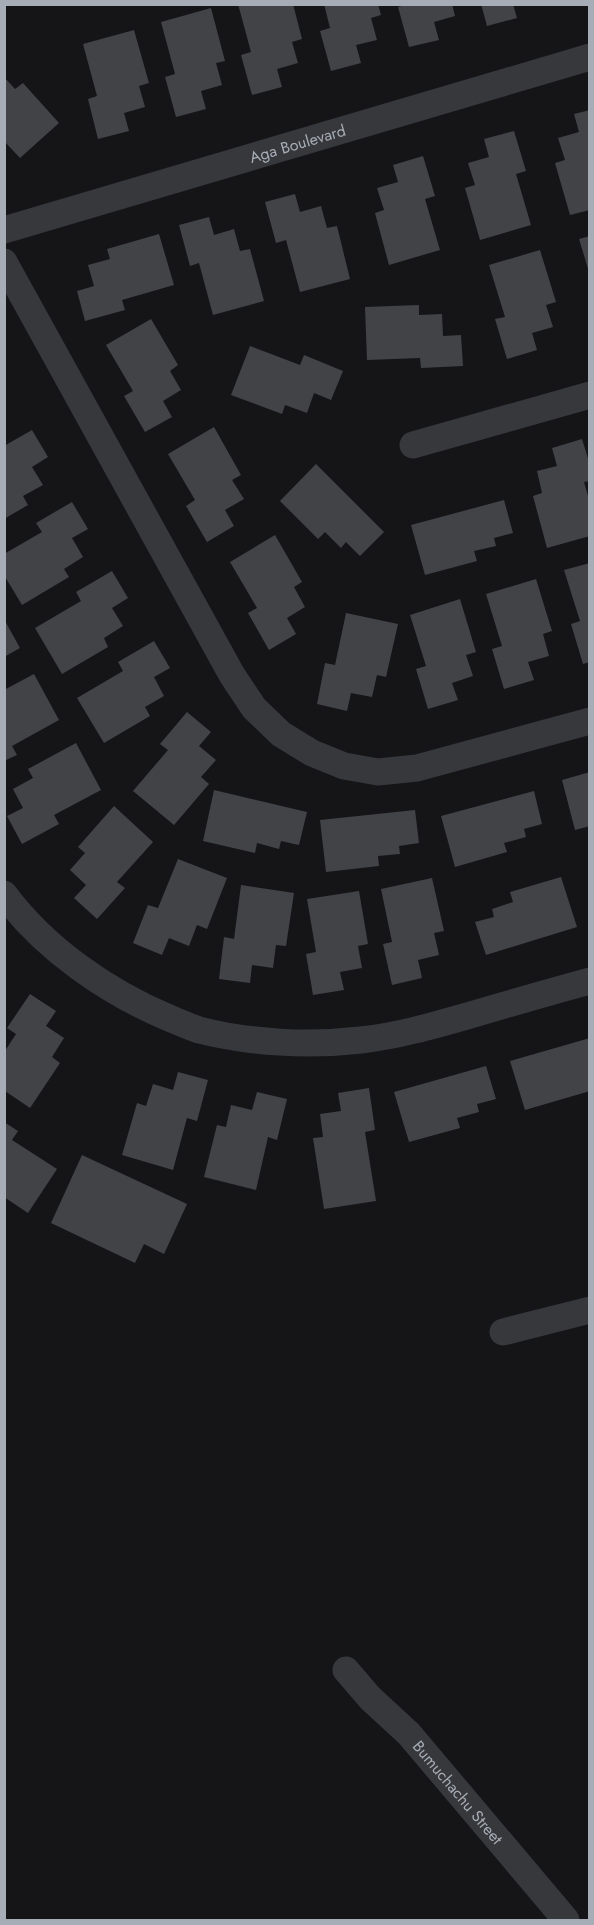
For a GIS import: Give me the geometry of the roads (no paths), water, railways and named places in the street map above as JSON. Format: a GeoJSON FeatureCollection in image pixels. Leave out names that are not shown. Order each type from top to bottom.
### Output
{"type":"FeatureCollection","features":[{"type":"Feature","properties":{"kind":"street","name":"Aga Boulevard"},"geometry":{"type":"LineString","coordinates":[[4,230],[590,57]]}},
{"type":"Feature","properties":{"kind":"street"},"geometry":{"type":"LineString","coordinates":[[4,262],[232,675],[254,708],[281,734],[312,753],[344,766],[378,772],[417,768],[513,744],[590,721]]}},
{"type":"Feature","properties":{"kind":"street"},"geometry":{"type":"LineString","coordinates":[[413,445],[590,395]]}},
{"type":"Feature","properties":{"kind":"street"},"geometry":{"type":"LineString","coordinates":[[4,894],[13,906],[53,945],[94,978],[142,1006],[197,1029],[252,1040],[361,1041],[411,1032],[590,981]]}},
{"type":"Feature","properties":{"kind":"street"},"geometry":{"type":"LineString","coordinates":[[503,1332],[590,1310]]}},
{"type":"Feature","properties":{"kind":"street","name":"Bumuchachu Street"},"geometry":{"type":"LineString","coordinates":[[346,1670],[370,1698],[409,1734],[566,1920]]}}]}
